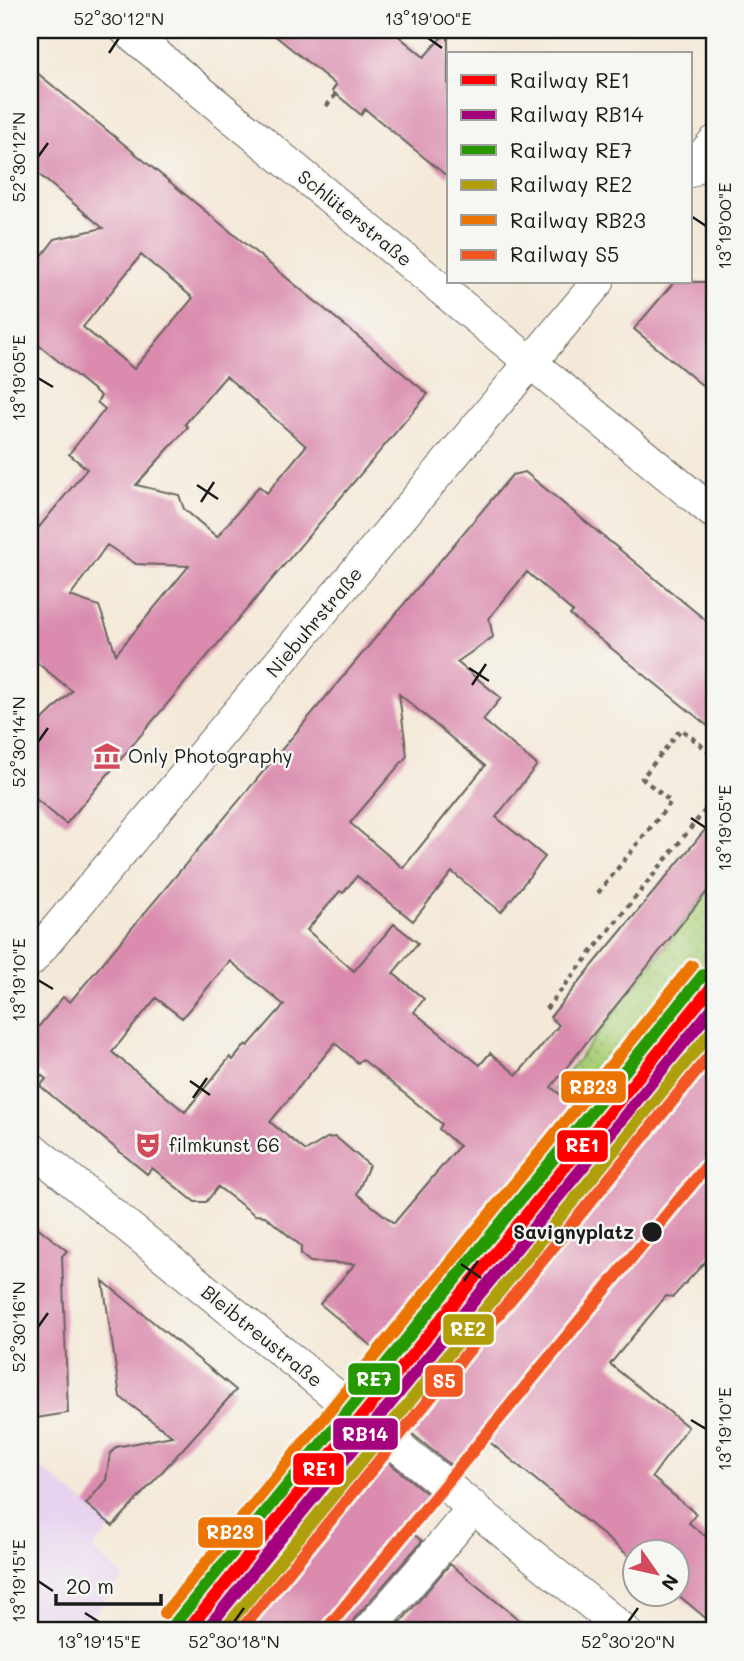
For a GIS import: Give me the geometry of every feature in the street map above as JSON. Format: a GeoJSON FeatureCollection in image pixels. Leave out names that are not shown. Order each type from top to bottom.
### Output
{"type":"FeatureCollection","features":[{"type":"Feature","properties":{"kind":"street","name":"Schlüterstraße"},"geometry":{"type":"LineString","coordinates":[[126,30],[714,513]]}},
{"type":"Feature","properties":{"kind":"street"},"geometry":{"type":"LineString","coordinates":[[692,169],[714,142]]}},
{"type":"Feature","properties":{"kind":"street","name":"Niebuhrstraße"},"geometry":{"type":"LineString","coordinates":[[30,961],[596,284]]}},
{"type":"Feature","properties":{"kind":"street","name":"Bleibtreustraße"},"geometry":{"type":"LineString","coordinates":[[30,1147],[625,1631]]}},
{"type":"Feature","properties":{"kind":"street"},"geometry":{"type":"LineString","coordinates":[[368,1631],[474,1507]]}},
{"type":"Feature","properties":{"kind":"path"},"geometry":{"type":"LineString","coordinates":[[326,106],[336,94]]}},
{"type":"Feature","properties":{"kind":"path"},"geometry":{"type":"LineString","coordinates":[[598,893],[671,802],[642,778],[681,729],[714,756]]}},
{"type":"Feature","properties":{"kind":"path"},"geometry":{"type":"LineString","coordinates":[[546,1009],[714,799]]}},
{"type":"Feature","properties":{"kind":"shaded area"},"geometry":{"type":"Polygon","coordinates":[[[30,1459],[113,1526],[92,1550],[124,1577],[80,1631],[30,1631],[30,1459]]]}},
{"type":"Feature","properties":{"kind":"green space"},"geometry":{"type":"Polygon","coordinates":[[[714,883],[714,959],[386,1360],[351,1329],[572,1067],[714,883]]]}},
{"type":"Feature","properties":{"kind":"building"},"geometry":{"type":"Polygon","coordinates":[[[268,30],[382,30],[391,36],[396,34],[424,57],[448,30],[447,176],[365,109],[361,115],[332,91],[336,85],[268,30]]]}},
{"type":"Feature","properties":{"kind":"building"},"geometry":{"type":"Polygon","coordinates":[[[30,67],[428,394],[66,824],[30,794],[30,732],[72,691],[30,657],[30,538],[87,469],[69,454],[105,409],[97,402],[101,396],[30,338],[30,271],[55,239],[103,228],[30,167],[30,67]],[[141,255],[83,327],[134,369],[193,298],[141,255]],[[226,376],[185,424],[188,427],[136,485],[179,495],[184,509],[217,537],[259,486],[267,493],[306,446],[226,376]],[[107,545],[70,596],[99,606],[116,654],[189,566],[136,564],[107,545]]]}},
{"type":"Feature","properties":{"kind":"building"},"geometry":{"type":"Polygon","coordinates":[[[714,282],[714,395],[634,329],[672,284],[714,282]]]}},
{"type":"Feature","properties":{"kind":"building"},"geometry":{"type":"Polygon","coordinates":[[[525,472],[714,627],[714,731],[570,615],[573,612],[527,572],[489,618],[493,637],[457,662],[501,698],[483,720],[537,765],[496,817],[545,857],[501,912],[452,872],[413,921],[357,876],[343,893],[340,891],[307,930],[354,971],[394,924],[418,943],[393,973],[424,999],[414,1012],[480,1065],[490,1053],[517,1075],[559,1025],[550,1017],[714,819],[714,883],[551,1087],[589,1118],[714,967],[714,1252],[673,1297],[666,1296],[610,1364],[688,1427],[652,1477],[696,1514],[689,1523],[714,1543],[714,1625],[692,1607],[692,1538],[622,1538],[622,1550],[481,1435],[454,1468],[411,1433],[437,1400],[320,1304],[355,1264],[310,1262],[301,1254],[301,1246],[265,1216],[255,1215],[218,1187],[206,1202],[195,1202],[152,1168],[147,1174],[40,1086],[46,1079],[30,1066],[30,1037],[63,997],[70,1002],[512,475],[525,472]],[[399,694],[407,756],[350,823],[403,868],[485,766],[399,694]],[[230,961],[182,1018],[156,998],[112,1052],[185,1112],[230,1057],[233,1060],[246,1044],[248,1046],[284,1005],[230,961]],[[335,1043],[270,1122],[306,1151],[327,1138],[336,1137],[369,1165],[357,1194],[394,1223],[459,1146],[439,1129],[442,1124],[362,1059],[358,1063],[335,1043]]]}},
{"type":"Feature","properties":{"kind":"building"},"geometry":{"type":"Polygon","coordinates":[[[30,1221],[67,1251],[62,1256],[68,1413],[30,1419],[30,1221]]]}},
{"type":"Feature","properties":{"kind":"building"},"geometry":{"type":"Polygon","coordinates":[[[103,1281],[236,1390],[113,1526],[86,1504],[106,1480],[110,1454],[116,1447],[172,1436],[120,1397],[103,1281]]]}},
{"type":"Feature","properties":{"kind":"building"},"geometry":{"type":"Polygon","coordinates":[[[312,1454],[361,1493],[387,1461],[430,1496],[405,1528],[422,1541],[354,1619],[350,1631],[173,1631],[312,1454]]]}},
{"type":"Feature","properties":{"kind":"building"},"geometry":{"type":"Polygon","coordinates":[[[450,1564],[533,1631],[393,1631],[450,1564]]]}},
{"type":"Feature","properties":{"kind":"rail line","name":"RB23"},"geometry":{"type":"LineString","coordinates":[[165,1613],[692,966]]}},
{"type":"Feature","properties":{"kind":"rail line","name":"RE7"},"geometry":{"type":"LineString","coordinates":[[176,1622],[703,975]]}},
{"type":"Feature","properties":{"kind":"rail line","name":"RE1"},"geometry":{"type":"LineString","coordinates":[[187,1631],[714,984]]}},
{"type":"Feature","properties":{"kind":"rail line","name":"RB14"},"geometry":{"type":"LineString","coordinates":[[205,1631],[714,1006]]}},
{"type":"Feature","properties":{"kind":"rail line","name":"RE2"},"geometry":{"type":"LineString","coordinates":[[223,1631],[714,1028]]}},
{"type":"Feature","properties":{"kind":"rail line","name":"S5"},"geometry":{"type":"LineString","coordinates":[[240,1631],[714,1050]]}},
{"type":"Feature","properties":{"kind":"rail line","name":"S5"},"geometry":{"type":"LineString","coordinates":[[325,1631],[714,1157]]}},
{"type":"Feature","properties":{"kind":"place","name":"Only Photography"},"geometry":{"type":"Point","coordinates":[107,756]}},
{"type":"Feature","properties":{"kind":"place","name":"filmkunst 66"},"geometry":{"type":"Point","coordinates":[148,1145]}},
{"type":"Feature","properties":{"kind":"place","name":"Savignyplatz"},"geometry":{"type":"Point","coordinates":[652,1232]}}]}
